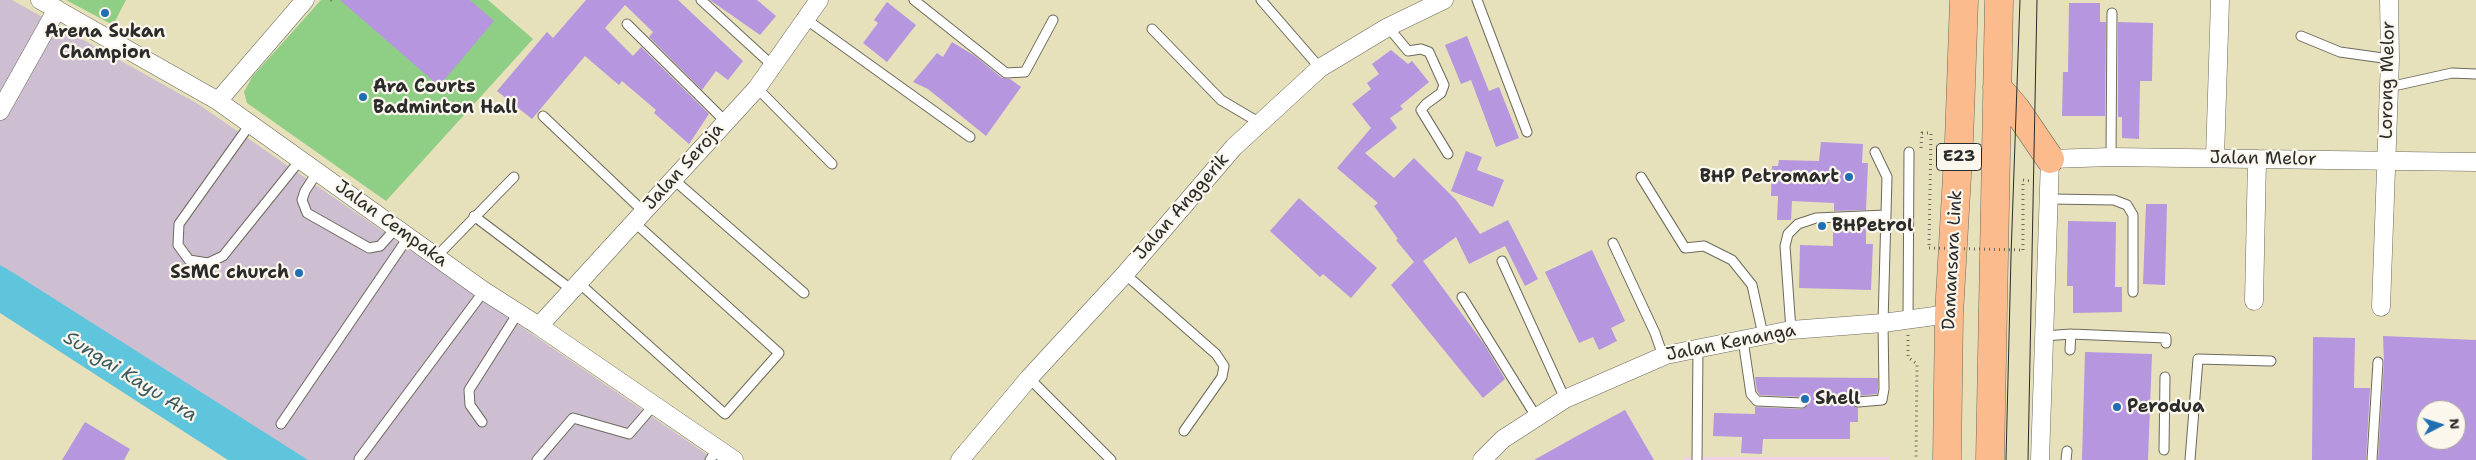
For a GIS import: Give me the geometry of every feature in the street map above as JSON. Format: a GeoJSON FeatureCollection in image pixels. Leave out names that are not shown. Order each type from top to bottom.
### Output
{"type":"FeatureCollection","features":[{"type":"Feature","properties":{"kind":"highway","name":"Damansara Link"},"geometry":{"type":"LineString","coordinates":[[1947,460],[1949,314],[1960,141],[1964,0]]}},
{"type":"Feature","properties":{"kind":"highway","name":"E23"},"geometry":{"type":"LineString","coordinates":[[1990,460],[1999,0]]}},
{"type":"Feature","properties":{"kind":"highway"},"geometry":{"type":"LineString","coordinates":[[1997,86],[2016,109],[2050,159]]}},
{"type":"Feature","properties":{"kind":"street","name":"Jalan Cempaka"},"geometry":{"type":"LineString","coordinates":[[40,0],[218,101],[484,291],[540,326],[654,405],[714,454],[734,460]]}},
{"type":"Feature","properties":{"kind":"street"},"geometry":{"type":"LineString","coordinates":[[218,101],[306,0]]}},
{"type":"Feature","properties":{"kind":"street","name":"Jalan Seroja"},"geometry":{"type":"LineString","coordinates":[[540,326],[757,88],[807,20],[819,0]]}},
{"type":"Feature","properties":{"kind":"street","name":"Jalan Anggerik"},"geometry":{"type":"LineString","coordinates":[[960,460],[1029,378],[1124,274],[1234,147],[1320,68],[1388,27],[1421,4],[1444,0]]}},
{"type":"Feature","properties":{"kind":"street"},"geometry":{"type":"LineString","coordinates":[[2215,158],[2220,0]]}},
{"type":"Feature","properties":{"kind":"street","name":"Lorong Melor"},"geometry":{"type":"LineString","coordinates":[[2381,307],[2390,59],[2390,0]]}},
{"type":"Feature","properties":{"kind":"street"},"geometry":{"type":"LineString","coordinates":[[0,111],[57,9]]}},
{"type":"Feature","properties":{"kind":"street","name":"Jalan Melor"},"geometry":{"type":"LineString","coordinates":[[2050,159],[2111,157],[2476,162]]}},
{"type":"Feature","properties":{"kind":"street"},"geometry":{"type":"LineString","coordinates":[[2040,460],[2050,159]]}},
{"type":"Feature","properties":{"kind":"street"},"geometry":{"type":"LineString","coordinates":[[2254,301],[2257,159]]}},
{"type":"Feature","properties":{"kind":"street","name":"Jalan Kenanga"},"geometry":{"type":"LineString","coordinates":[[1482,460],[1503,439],[1565,399],[1663,356],[1698,347],[1791,330],[1883,323],[1908,318],[1949,314]]}},
{"type":"Feature","properties":{"kind":"lane"},"geometry":{"type":"LineString","coordinates":[[700,0],[773,66]]}},
{"type":"Feature","properties":{"kind":"lane"},"geometry":{"type":"LineString","coordinates":[[914,0],[1006,73],[1025,72],[1053,20]]}},
{"type":"Feature","properties":{"kind":"lane"},"geometry":{"type":"LineString","coordinates":[[1261,0],[1320,68]]}},
{"type":"Feature","properties":{"kind":"lane"},"geometry":{"type":"LineString","coordinates":[[1478,0],[1527,132]]}},
{"type":"Feature","properties":{"kind":"lane"},"geometry":{"type":"LineString","coordinates":[[2111,157],[2112,12]]}},
{"type":"Feature","properties":{"kind":"lane"},"geometry":{"type":"LineString","coordinates":[[807,20],[970,137]]}},
{"type":"Feature","properties":{"kind":"lane"},"geometry":{"type":"LineString","coordinates":[[627,24],[725,121]]}},
{"type":"Feature","properties":{"kind":"lane"},"geometry":{"type":"LineString","coordinates":[[1388,27],[1408,52],[1421,49],[1429,52],[1444,85],[1441,93],[1421,110],[1448,154]]}},
{"type":"Feature","properties":{"kind":"lane"},"geometry":{"type":"LineString","coordinates":[[1152,29],[1221,100],[1260,123]]}},
{"type":"Feature","properties":{"kind":"lane"},"geometry":{"type":"LineString","coordinates":[[2300,36],[2340,52],[2390,59]]}},
{"type":"Feature","properties":{"kind":"lane"},"geometry":{"type":"LineString","coordinates":[[2389,87],[2452,73],[2476,74]]}},
{"type":"Feature","properties":{"kind":"lane"},"geometry":{"type":"LineString","coordinates":[[757,88],[832,164]]}},
{"type":"Feature","properties":{"kind":"lane"},"geometry":{"type":"LineString","coordinates":[[474,216],[575,287],[725,414],[779,353],[639,217],[543,116]]}},
{"type":"Feature","properties":{"kind":"lane"},"geometry":{"type":"LineString","coordinates":[[251,123],[179,224],[178,244],[189,260],[208,263],[223,256],[301,160]]}},
{"type":"Feature","properties":{"kind":"lane"},"geometry":{"type":"LineString","coordinates":[[1858,402],[1880,401],[1883,396],[1887,177],[1875,152]]}},
{"type":"Feature","properties":{"kind":"lane"},"geometry":{"type":"LineString","coordinates":[[1908,318],[1909,152]]}},
{"type":"Feature","properties":{"kind":"lane"},"geometry":{"type":"LineString","coordinates":[[318,171],[305,191],[302,200],[307,213],[370,248],[380,246],[403,232]]}},
{"type":"Feature","properties":{"kind":"lane"},"geometry":{"type":"LineString","coordinates":[[436,257],[514,177]]}},
{"type":"Feature","properties":{"kind":"lane"},"geometry":{"type":"LineString","coordinates":[[1641,177],[1685,248],[1704,246],[1732,260],[1752,286],[1763,335]]}},
{"type":"Feature","properties":{"kind":"lane"},"geometry":{"type":"LineString","coordinates":[[673,179],[804,293]]}},
{"type":"Feature","properties":{"kind":"lane"},"geometry":{"type":"LineString","coordinates":[[2050,199],[2114,200],[2127,205],[2133,215],[2133,292]]}},
{"type":"Feature","properties":{"kind":"lane"},"geometry":{"type":"LineString","coordinates":[[1791,330],[1785,246],[1788,234],[1798,224],[1816,218],[1886,216]]}},
{"type":"Feature","properties":{"kind":"lane"},"geometry":{"type":"LineString","coordinates":[[281,424],[403,232]]}},
{"type":"Feature","properties":{"kind":"lane"},"geometry":{"type":"LineString","coordinates":[[1613,243],[1655,333],[1663,356]]}},
{"type":"Feature","properties":{"kind":"lane"},"geometry":{"type":"LineString","coordinates":[[1502,261],[1565,399]]}},
{"type":"Feature","properties":{"kind":"lane"},"geometry":{"type":"LineString","coordinates":[[1124,274],[1216,354],[1224,366],[1222,377],[1184,431]]}},
{"type":"Feature","properties":{"kind":"lane"},"geometry":{"type":"LineString","coordinates":[[359,459],[484,291]]}},
{"type":"Feature","properties":{"kind":"lane"},"geometry":{"type":"LineString","coordinates":[[1462,297],[1537,418]]}},
{"type":"Feature","properties":{"kind":"lane"},"geometry":{"type":"LineString","coordinates":[[482,422],[470,405],[469,390],[518,312]]}},
{"type":"Feature","properties":{"kind":"lane"},"geometry":{"type":"LineString","coordinates":[[2044,336],[2071,334],[2166,338],[2166,343]]}},
{"type":"Feature","properties":{"kind":"lane"},"geometry":{"type":"LineString","coordinates":[[2070,350],[2071,334]]}},
{"type":"Feature","properties":{"kind":"lane"},"geometry":{"type":"LineString","coordinates":[[1743,340],[1751,394],[1757,401],[1802,403]]}},
{"type":"Feature","properties":{"kind":"lane"},"geometry":{"type":"LineString","coordinates":[[1697,460],[1698,347]]}},
{"type":"Feature","properties":{"kind":"lane"},"geometry":{"type":"LineString","coordinates":[[2190,460],[2198,359],[2271,361]]}},
{"type":"Feature","properties":{"kind":"lane"},"geometry":{"type":"LineString","coordinates":[[2372,460],[2378,362]]}},
{"type":"Feature","properties":{"kind":"lane"},"geometry":{"type":"LineString","coordinates":[[2164,450],[2165,377]]}},
{"type":"Feature","properties":{"kind":"lane"},"geometry":{"type":"LineString","coordinates":[[1029,378],[1111,460]]}},
{"type":"Feature","properties":{"kind":"lane"},"geometry":{"type":"LineString","coordinates":[[537,460],[573,418],[629,434],[654,405]]}},
{"type":"Feature","properties":{"kind":"path"},"geometry":{"type":"LineString","coordinates":[[1921,152],[1922,133],[1931,133],[1929,248],[2023,250],[2023,180],[2031,180],[2031,189]]}},
{"type":"Feature","properties":{"kind":"path"},"geometry":{"type":"LineString","coordinates":[[1908,318],[1908,358],[1917,364],[1916,460]]}},
{"type":"Feature","properties":{"kind":"shaded area"},"geometry":{"type":"Polygon","coordinates":[[[0,0],[12,0],[198,104],[715,460],[297,460],[0,274],[0,0]]]}},
{"type":"Feature","properties":{"kind":"shaded area"},"geometry":{"type":"Polygon","coordinates":[[[1684,457],[1889,457],[1889,460],[1684,460],[1684,457]]]}},
{"type":"Feature","properties":{"kind":"green space","name":"Arena Sukan Champion"},"geometry":{"type":"Polygon","coordinates":[[[66,0],[126,0],[113,25],[66,0]]]}},
{"type":"Feature","properties":{"kind":"green space","name":"Ara Courts Badminton Hall"},"geometry":{"type":"Polygon","coordinates":[[[321,0],[488,0],[533,39],[386,201],[247,103],[244,92],[252,77],[321,0]]]}},
{"type":"Feature","properties":{"kind":"water","name":"Sungai Kayu Ara"},"geometry":{"type":"Polygon","coordinates":[[[0,265],[308,460],[228,460],[0,313],[0,265]]]}},
{"type":"Feature","properties":{"kind":"building"},"geometry":{"type":"Polygon","coordinates":[[[340,0],[470,0],[494,21],[439,86],[340,0]]]}},
{"type":"Feature","properties":{"kind":"building"},"geometry":{"type":"Polygon","coordinates":[[[586,0],[678,0],[743,61],[728,80],[716,71],[702,90],[649,37],[653,32],[625,5],[605,28],[633,56],[641,47],[709,114],[689,144],[654,113],[656,110],[622,81],[619,85],[585,56],[532,119],[497,91],[547,32],[553,38],[586,0]]]}},
{"type":"Feature","properties":{"kind":"building"},"geometry":{"type":"Polygon","coordinates":[[[710,0],[757,0],[776,16],[760,35],[710,0]]]}},
{"type":"Feature","properties":{"kind":"building"},"geometry":{"type":"Polygon","coordinates":[[[887,2],[916,25],[887,62],[863,43],[878,23],[874,20],[887,2]]]}},
{"type":"Feature","properties":{"kind":"building"},"geometry":{"type":"Polygon","coordinates":[[[2069,3],[2100,3],[2100,22],[2106,22],[2105,116],[2062,116],[2063,72],[2068,72],[2069,3]]]}},
{"type":"Feature","properties":{"kind":"building"},"geometry":{"type":"Polygon","coordinates":[[[2118,22],[2153,23],[2152,81],[2140,81],[2139,139],[2122,138],[2122,117],[2118,117],[2118,22]]]}},
{"type":"Feature","properties":{"kind":"building"},"geometry":{"type":"Polygon","coordinates":[[[1467,36],[1489,91],[1499,87],[1519,138],[1496,147],[1471,80],[1461,84],[1445,45],[1467,36]]]}},
{"type":"Feature","properties":{"kind":"building"},"geometry":{"type":"Polygon","coordinates":[[[952,42],[975,56],[1002,78],[1010,79],[1021,87],[986,136],[928,89],[913,82],[937,53],[943,57],[952,42]]]}},
{"type":"Feature","properties":{"kind":"building"},"geometry":{"type":"Polygon","coordinates":[[[1391,50],[1408,64],[1412,61],[1429,82],[1400,106],[1403,109],[1390,118],[1397,128],[1365,153],[1394,178],[1414,158],[1456,200],[1480,234],[1508,220],[1538,279],[1525,286],[1505,246],[1469,264],[1456,237],[1423,261],[1484,344],[1505,379],[1483,398],[1391,285],[1414,262],[1396,240],[1398,239],[1374,206],[1378,203],[1337,168],[1371,128],[1352,104],[1371,89],[1367,83],[1379,74],[1372,64],[1391,50]]]}},
{"type":"Feature","properties":{"kind":"building"},"geometry":{"type":"Polygon","coordinates":[[[1821,142],[1863,144],[1862,163],[1868,163],[1866,210],[1834,211],[1834,203],[1792,201],[1791,220],[1777,220],[1778,196],[1771,196],[1772,166],[1778,166],[1779,160],[1819,161],[1821,142]]]}},
{"type":"Feature","properties":{"kind":"building"},"geometry":{"type":"Polygon","coordinates":[[[1466,151],[1482,157],[1477,170],[1504,180],[1493,207],[1451,191],[1466,151]]]}},
{"type":"Feature","properties":{"kind":"building"},"geometry":{"type":"Polygon","coordinates":[[[1299,198],[1377,268],[1351,298],[1323,274],[1320,277],[1270,231],[1299,198]]]}},
{"type":"Feature","properties":{"kind":"building"},"geometry":{"type":"Polygon","coordinates":[[[2146,204],[2167,204],[2165,285],[2143,284],[2146,204]]]}},
{"type":"Feature","properties":{"kind":"building"},"geometry":{"type":"Polygon","coordinates":[[[2068,221],[2116,222],[2115,287],[2122,287],[2122,312],[2073,313],[2073,286],[2067,286],[2068,221]]]}},
{"type":"Feature","properties":{"kind":"building"},"geometry":{"type":"Polygon","coordinates":[[[1866,222],[1866,244],[1873,244],[1871,290],[1799,288],[1800,245],[1833,246],[1833,224],[1866,222]]]}},
{"type":"Feature","properties":{"kind":"building"},"geometry":{"type":"Polygon","coordinates":[[[1592,250],[1625,321],[1611,328],[1617,341],[1599,350],[1593,337],[1579,343],[1545,272],[1592,250]]]}},
{"type":"Feature","properties":{"kind":"building"},"geometry":{"type":"Polygon","coordinates":[[[2383,336],[2476,340],[2476,460],[2378,460],[2384,362],[2383,336]]]}},
{"type":"Feature","properties":{"kind":"building"},"geometry":{"type":"Polygon","coordinates":[[[2313,337],[2355,338],[2354,388],[2370,388],[2366,460],[2312,460],[2313,337]]]}},
{"type":"Feature","properties":{"kind":"building","name":"Perodua"},"geometry":{"type":"Polygon","coordinates":[[[2085,352],[2152,354],[2148,460],[2082,460],[2085,352]]]}},
{"type":"Feature","properties":{"kind":"building"},"geometry":{"type":"Polygon","coordinates":[[[1755,377],[1878,378],[1878,388],[1877,394],[1857,396],[1853,399],[1853,405],[1858,408],[1858,422],[1850,422],[1850,439],[1763,439],[1762,454],[1741,453],[1742,437],[1713,436],[1714,413],[1755,414],[1755,407],[1802,409],[1808,404],[1807,400],[1803,397],[1760,395],[1757,391],[1755,377]]]}},
{"type":"Feature","properties":{"kind":"building"},"geometry":{"type":"Polygon","coordinates":[[[1625,410],[1654,460],[1534,460],[1577,436],[1625,410]]]}},
{"type":"Feature","properties":{"kind":"building"},"geometry":{"type":"Polygon","coordinates":[[[85,422],[130,449],[124,460],[62,460],[85,422]]]}},
{"type":"Feature","properties":{"kind":"tram line"},"geometry":{"type":"LineString","coordinates":[[2006,460],[2020,0]]}},
{"type":"Feature","properties":{"kind":"tram line"},"geometry":{"type":"LineString","coordinates":[[2028,460],[2037,0]]}},
{"type":"Feature","properties":{"kind":"place","name":"Arena Sukan Champion"},"geometry":{"type":"Point","coordinates":[105,13]}},
{"type":"Feature","properties":{"kind":"place","name":"Ara Courts Badminton Hall"},"geometry":{"type":"Point","coordinates":[363,97]}},
{"type":"Feature","properties":{"kind":"place","name":"BHP Petromart"},"geometry":{"type":"Point","coordinates":[1849,177]}},
{"type":"Feature","properties":{"kind":"place","name":"BHPetrol"},"geometry":{"type":"Point","coordinates":[1822,226]}},
{"type":"Feature","properties":{"kind":"place","name":"SSMC church"},"geometry":{"type":"Point","coordinates":[299,273]}},
{"type":"Feature","properties":{"kind":"place","name":"Shell"},"geometry":{"type":"Point","coordinates":[1805,399]}},
{"type":"Feature","properties":{"kind":"place","name":"Perodua"},"geometry":{"type":"Point","coordinates":[2117,407]}}]}
